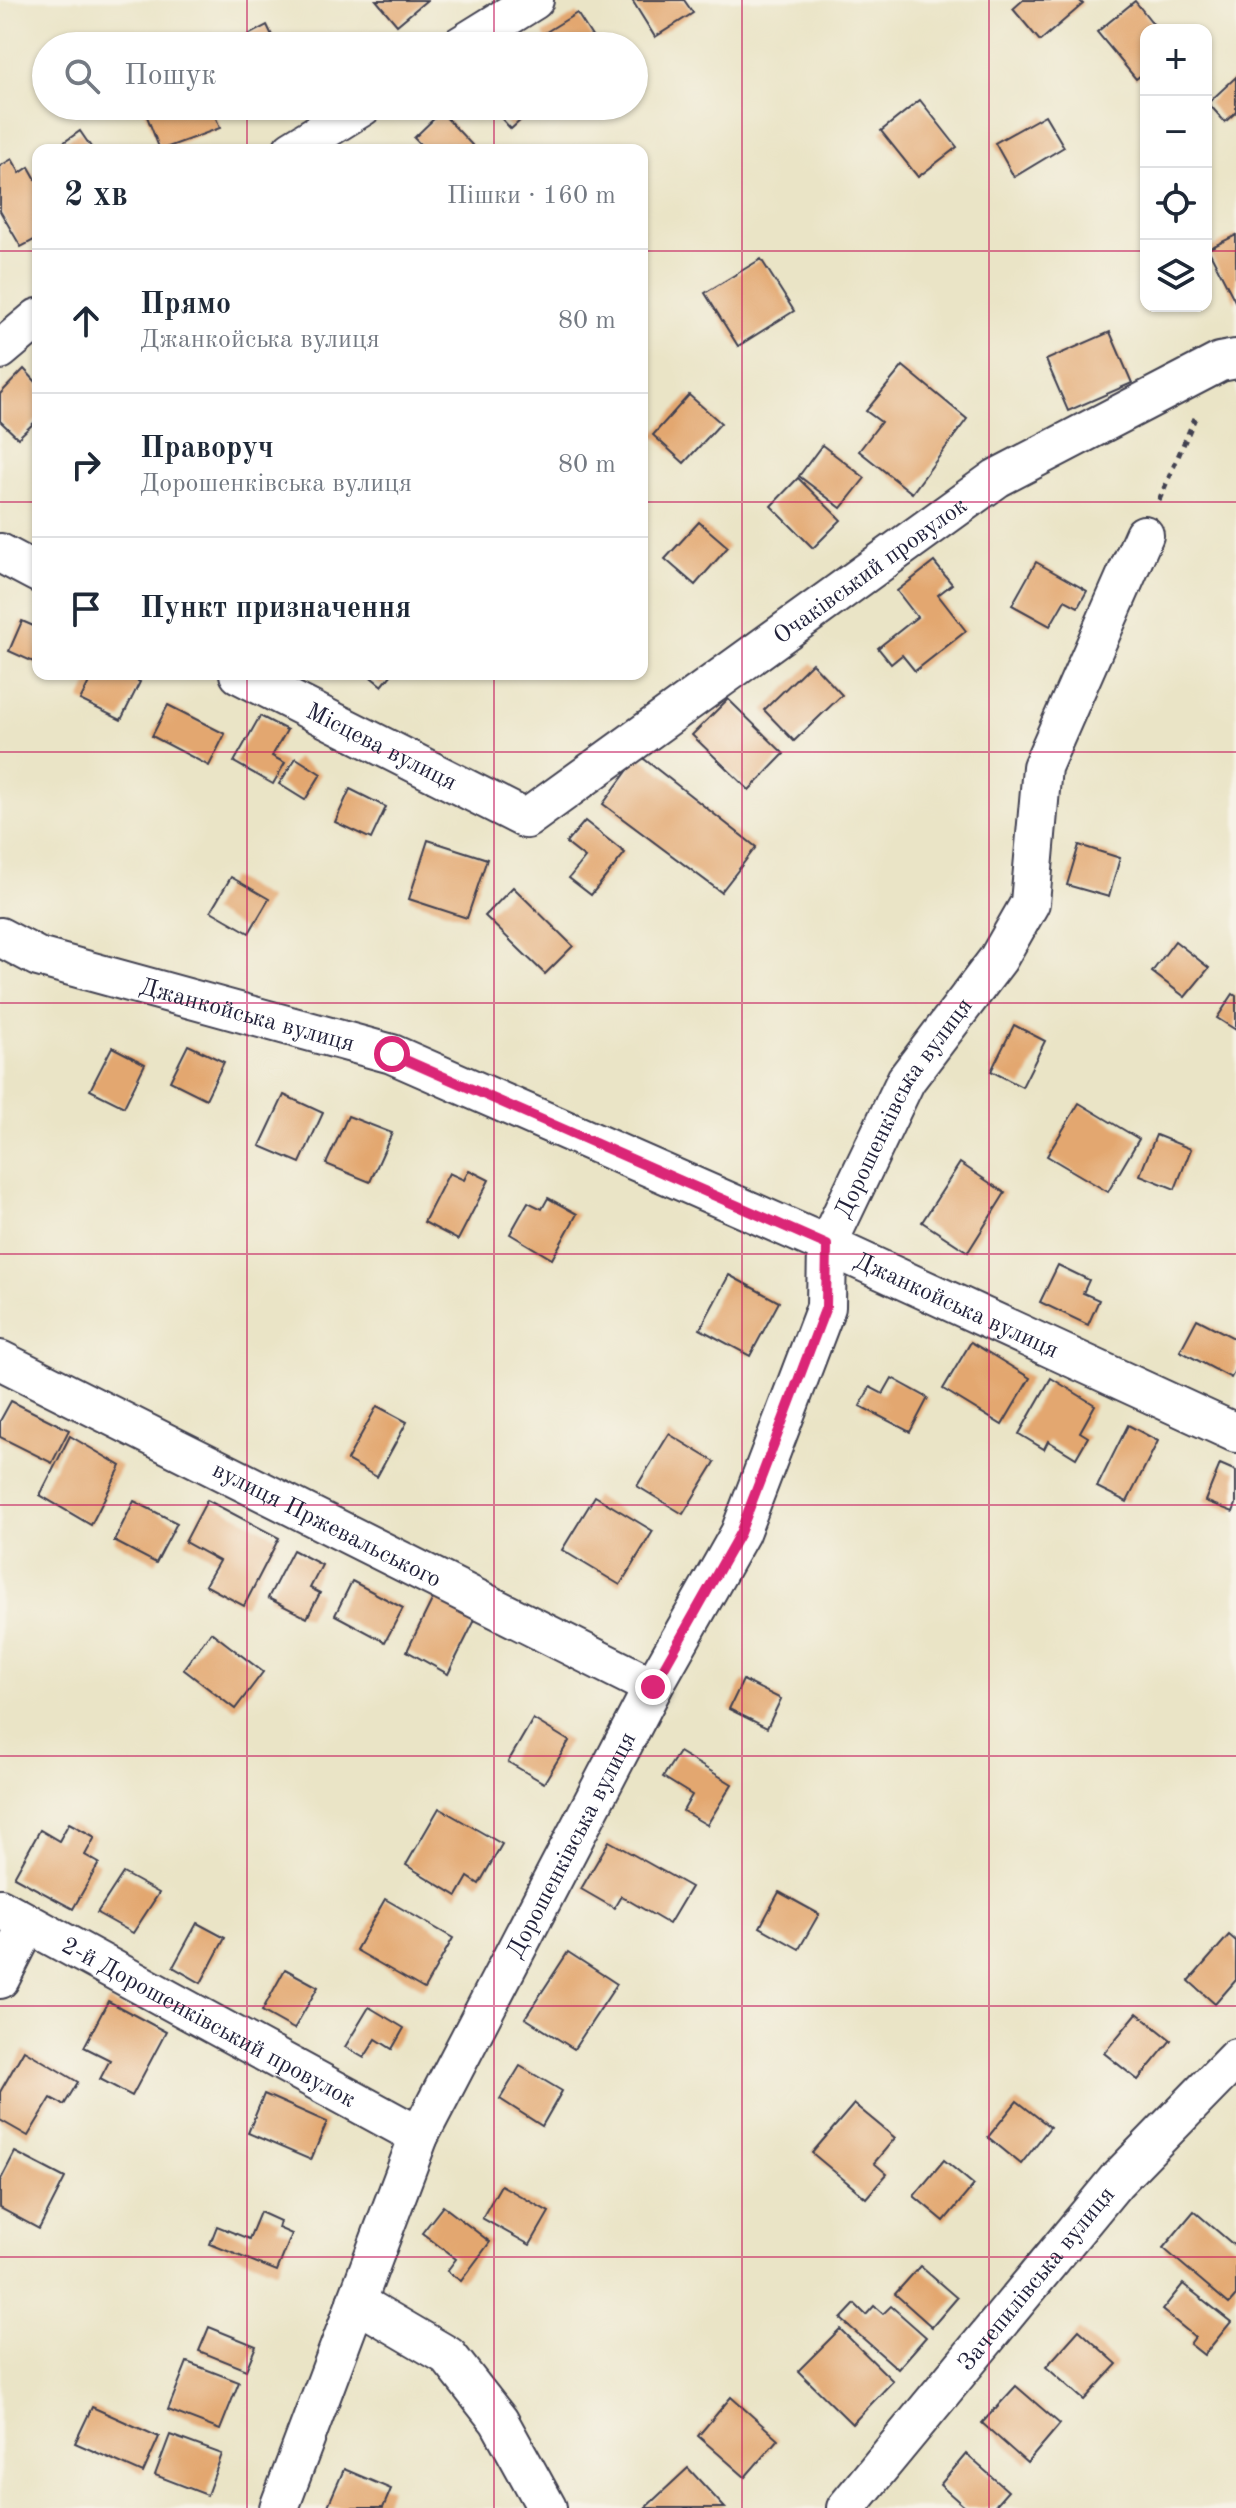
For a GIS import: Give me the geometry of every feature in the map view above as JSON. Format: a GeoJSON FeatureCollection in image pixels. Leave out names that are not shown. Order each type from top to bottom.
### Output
{"type":"FeatureCollection","features":[{"type":"Feature","properties":{"kind":"street"},"geometry":{"type":"LineString","coordinates":[[483,32],[534,0]]}},
{"type":"Feature","properties":{"kind":"street"},"geometry":{"type":"LineString","coordinates":[[302,144],[340,120]]}},
{"type":"Feature","properties":{"kind":"street"},"geometry":{"type":"LineString","coordinates":[[0,350],[32,323]]}},
{"type":"Feature","properties":{"kind":"street","name":"Очаківський провулок"},"geometry":{"type":"LineString","coordinates":[[526,819],[997,478],[1228,361]]}},
{"type":"Feature","properties":{"kind":"street","name":"Дорошенківська вулиця"},"geometry":{"type":"LineString","coordinates":[[279,2508],[419,2136],[653,1687],[740,1533],[826,1307],[827,1245],[906,1080],[998,959],[1030,903],[1042,767],[1150,521]]}},
{"type":"Feature","properties":{"kind":"street"},"geometry":{"type":"LineString","coordinates":[[0,553],[32,570]]}},
{"type":"Feature","properties":{"kind":"street","name":"Місцева вулиця"},"geometry":{"type":"LineString","coordinates":[[251,680],[526,819]]}},
{"type":"Feature","properties":{"kind":"street","name":"Джанкойська вулиця"},"geometry":{"type":"LineString","coordinates":[[0,937],[38,957],[392,1054],[1231,1426]]}},
{"type":"Feature","properties":{"kind":"street","name":"вулиця Пржевальського"},"geometry":{"type":"LineString","coordinates":[[0,1360],[653,1687]]}},
{"type":"Feature","properties":{"kind":"street"},"geometry":{"type":"LineString","coordinates":[[0,1979],[14,1916]]}},
{"type":"Feature","properties":{"kind":"street","name":"2-й Дорошенківський провулок"},"geometry":{"type":"LineString","coordinates":[[14,1916],[419,2136]]}},
{"type":"Feature","properties":{"kind":"street","name":"Зачепилівська вулиця"},"geometry":{"type":"LineString","coordinates":[[846,2508],[1116,2181],[1236,2058]]}},
{"type":"Feature","properties":{"kind":"street"},"geometry":{"type":"LineString","coordinates":[[356,2302],[448,2356],[499,2421],[547,2508]]}},
{"type":"Feature","properties":{"kind":"path"},"geometry":{"type":"LineString","coordinates":[[1150,521],[1228,361]]}},
{"type":"Feature","properties":{"kind":"building"},"geometry":{"type":"Polygon","coordinates":[[[376,0],[427,0],[397,25],[376,0]]]}},
{"type":"Feature","properties":{"kind":"building"},"geometry":{"type":"Polygon","coordinates":[[[632,0],[684,0],[693,13],[655,37],[632,0]]]}},
{"type":"Feature","properties":{"kind":"building"},"geometry":{"type":"Polygon","coordinates":[[[1023,0],[1079,0],[1083,4],[1040,41],[1013,9],[1023,0]]]}},
{"type":"Feature","properties":{"kind":"building"},"geometry":{"type":"Polygon","coordinates":[[[1135,1],[1153,24],[1140,24],[1140,76],[1136,79],[1097,32],[1135,1]]]}},
{"type":"Feature","properties":{"kind":"building"},"geometry":{"type":"Polygon","coordinates":[[[577,13],[589,32],[546,32],[577,13]]]}},
{"type":"Feature","properties":{"kind":"building"},"geometry":{"type":"Polygon","coordinates":[[[267,25],[270,32],[254,32],[267,25]]]}},
{"type":"Feature","properties":{"kind":"building"},"geometry":{"type":"Polygon","coordinates":[[[1236,77],[1236,112],[1225,122],[1212,107],[1212,99],[1236,77]]]}},
{"type":"Feature","properties":{"kind":"building"},"geometry":{"type":"Polygon","coordinates":[[[920,100],[957,147],[918,177],[881,131],[920,100]]]}},
{"type":"Feature","properties":{"kind":"building"},"geometry":{"type":"Polygon","coordinates":[[[1045,115],[1064,147],[1014,177],[995,143],[1045,115]]]}},
{"type":"Feature","properties":{"kind":"building"},"geometry":{"type":"Polygon","coordinates":[[[148,120],[217,120],[220,128],[176,144],[158,144],[148,120]]]}},
{"type":"Feature","properties":{"kind":"building"},"geometry":{"type":"Polygon","coordinates":[[[433,120],[449,120],[471,144],[420,144],[414,138],[433,120]]]}},
{"type":"Feature","properties":{"kind":"building"},"geometry":{"type":"Polygon","coordinates":[[[503,120],[521,120],[511,129],[503,120]]]}},
{"type":"Feature","properties":{"kind":"building"},"geometry":{"type":"Polygon","coordinates":[[[80,131],[89,144],[62,144],[80,131]]]}},
{"type":"Feature","properties":{"kind":"building"},"geometry":{"type":"Polygon","coordinates":[[[12,159],[20,173],[29,167],[32,172],[32,241],[21,247],[0,211],[0,166],[12,159]]]}},
{"type":"Feature","properties":{"kind":"building"},"geometry":{"type":"Polygon","coordinates":[[[1236,235],[1236,303],[1212,257],[1212,247],[1236,235]]]}},
{"type":"Feature","properties":{"kind":"building"},"geometry":{"type":"Polygon","coordinates":[[[761,259],[794,311],[738,346],[705,293],[761,259]]]}},
{"type":"Feature","properties":{"kind":"building"},"geometry":{"type":"Polygon","coordinates":[[[1110,332],[1132,383],[1068,411],[1046,360],[1110,332]]]}},
{"type":"Feature","properties":{"kind":"building"},"geometry":{"type":"Polygon","coordinates":[[[903,366],[967,419],[912,493],[859,451],[881,422],[866,411],[903,366]]]}},
{"type":"Feature","properties":{"kind":"building"},"geometry":{"type":"Polygon","coordinates":[[[24,369],[32,378],[32,425],[18,438],[0,421],[0,394],[24,369]]]}},
{"type":"Feature","properties":{"kind":"building"},"geometry":{"type":"Polygon","coordinates":[[[689,395],[721,423],[684,463],[653,435],[689,395]]]}},
{"type":"Feature","properties":{"kind":"building"},"geometry":{"type":"Polygon","coordinates":[[[822,445],[865,478],[841,508],[799,476],[822,445]]]}},
{"type":"Feature","properties":{"kind":"building"},"geometry":{"type":"Polygon","coordinates":[[[798,478],[841,520],[813,548],[771,506],[798,478]]]}},
{"type":"Feature","properties":{"kind":"building"},"geometry":{"type":"Polygon","coordinates":[[[699,522],[728,547],[695,585],[665,559],[699,522]]]}},
{"type":"Feature","properties":{"kind":"building"},"geometry":{"type":"Polygon","coordinates":[[[934,562],[952,584],[938,595],[966,631],[915,671],[902,655],[891,664],[878,648],[917,617],[897,591],[934,562]]]}},
{"type":"Feature","properties":{"kind":"building"},"geometry":{"type":"Polygon","coordinates":[[[1036,562],[1087,591],[1078,607],[1065,600],[1050,626],[1012,605],[1036,562]]]}},
{"type":"Feature","properties":{"kind":"building"},"geometry":{"type":"Polygon","coordinates":[[[22,621],[32,625],[32,661],[9,651],[22,621]]]}},
{"type":"Feature","properties":{"kind":"building"},"geometry":{"type":"Polygon","coordinates":[[[812,663],[842,695],[794,741],[764,710],[812,663]]]}},
{"type":"Feature","properties":{"kind":"building"},"geometry":{"type":"Polygon","coordinates":[[[90,680],[140,682],[121,720],[80,700],[90,680]]]}},
{"type":"Feature","properties":{"kind":"building"},"geometry":{"type":"Polygon","coordinates":[[[728,699],[784,754],[749,790],[692,735],[728,699]]]}},
{"type":"Feature","properties":{"kind":"building"},"geometry":{"type":"Polygon","coordinates":[[[168,705],[225,734],[209,766],[152,736],[168,705]]]}},
{"type":"Feature","properties":{"kind":"building"},"geometry":{"type":"Polygon","coordinates":[[[260,716],[287,730],[272,756],[285,763],[273,784],[234,762],[260,716]]]}},
{"type":"Feature","properties":{"kind":"building"},"geometry":{"type":"Polygon","coordinates":[[[639,755],[756,847],[721,892],[603,804],[639,755]]]}},
{"type":"Feature","properties":{"kind":"building"},"geometry":{"type":"Polygon","coordinates":[[[296,758],[321,774],[305,800],[279,784],[296,758]]]}},
{"type":"Feature","properties":{"kind":"building"},"geometry":{"type":"Polygon","coordinates":[[[350,789],[386,807],[371,839],[335,822],[350,789]]]}},
{"type":"Feature","properties":{"kind":"building"},"geometry":{"type":"Polygon","coordinates":[[[585,821],[625,853],[591,895],[569,878],[585,858],[566,843],[585,821]]]}},
{"type":"Feature","properties":{"kind":"building"},"geometry":{"type":"Polygon","coordinates":[[[428,840],[487,859],[467,918],[409,899],[428,840]]]}},
{"type":"Feature","properties":{"kind":"building"},"geometry":{"type":"Polygon","coordinates":[[[1079,845],[1120,858],[1109,897],[1067,885],[1079,845]]]}},
{"type":"Feature","properties":{"kind":"building"},"geometry":{"type":"Polygon","coordinates":[[[231,877],[269,899],[249,933],[211,911],[231,877]]]}},
{"type":"Feature","properties":{"kind":"building"},"geometry":{"type":"Polygon","coordinates":[[[513,887],[573,946],[545,974],[485,916],[513,887]]]}},
{"type":"Feature","properties":{"kind":"building"},"geometry":{"type":"Polygon","coordinates":[[[1175,941],[1209,968],[1185,997],[1152,972],[1175,941]]]}},
{"type":"Feature","properties":{"kind":"building"},"geometry":{"type":"Polygon","coordinates":[[[1233,994],[1236,996],[1236,1030],[1217,1018],[1233,994]]]}},
{"type":"Feature","properties":{"kind":"building"},"geometry":{"type":"Polygon","coordinates":[[[1014,1025],[1045,1041],[1022,1087],[991,1071],[1014,1025]]]}},
{"type":"Feature","properties":{"kind":"building"},"geometry":{"type":"Polygon","coordinates":[[[188,1045],[224,1062],[206,1099],[170,1081],[188,1045]]]}},
{"type":"Feature","properties":{"kind":"building"},"geometry":{"type":"Polygon","coordinates":[[[112,1047],[145,1064],[124,1107],[90,1090],[112,1047]]]}},
{"type":"Feature","properties":{"kind":"building"},"geometry":{"type":"Polygon","coordinates":[[[284,1095],[323,1113],[300,1163],[260,1146],[284,1095]]]}},
{"type":"Feature","properties":{"kind":"building"},"geometry":{"type":"Polygon","coordinates":[[[1079,1103],[1139,1139],[1108,1192],[1047,1156],[1079,1103]]]}},
{"type":"Feature","properties":{"kind":"building"},"geometry":{"type":"Polygon","coordinates":[[[348,1116],[392,1133],[370,1182],[326,1164],[348,1116]]]}},
{"type":"Feature","properties":{"kind":"building"},"geometry":{"type":"Polygon","coordinates":[[[1156,1135],[1191,1149],[1175,1189],[1140,1175],[1156,1135]]]}},
{"type":"Feature","properties":{"kind":"building"},"geometry":{"type":"Polygon","coordinates":[[[960,1163],[1005,1193],[968,1252],[922,1222],[960,1163]]]}},
{"type":"Feature","properties":{"kind":"building"},"geometry":{"type":"Polygon","coordinates":[[[469,1170],[489,1180],[458,1240],[424,1222],[449,1173],[464,1180],[469,1170]]]}},
{"type":"Feature","properties":{"kind":"building"},"geometry":{"type":"Polygon","coordinates":[[[548,1198],[577,1214],[552,1259],[510,1234],[528,1202],[542,1209],[548,1198]]]}},
{"type":"Feature","properties":{"kind":"building"},"geometry":{"type":"Polygon","coordinates":[[[1058,1265],[1089,1280],[1083,1293],[1099,1300],[1088,1325],[1040,1302],[1058,1265]]]}},
{"type":"Feature","properties":{"kind":"building"},"geometry":{"type":"Polygon","coordinates":[[[729,1275],[779,1302],[750,1356],[700,1329],[729,1275]]]}},
{"type":"Feature","properties":{"kind":"building"},"geometry":{"type":"Polygon","coordinates":[[[1197,1319],[1236,1339],[1236,1368],[1231,1378],[1180,1351],[1197,1319]]]}},
{"type":"Feature","properties":{"kind":"building"},"geometry":{"type":"Polygon","coordinates":[[[971,1342],[1030,1378],[1002,1425],[943,1389],[971,1342]]]}},
{"type":"Feature","properties":{"kind":"building"},"geometry":{"type":"Polygon","coordinates":[[[892,1378],[928,1398],[910,1432],[860,1406],[870,1387],[883,1394],[892,1378]]]}},
{"type":"Feature","properties":{"kind":"building"},"geometry":{"type":"Polygon","coordinates":[[[1051,1378],[1095,1405],[1080,1432],[1088,1437],[1076,1458],[1048,1441],[1044,1449],[1019,1434],[1051,1378]]]}},
{"type":"Feature","properties":{"kind":"building"},"geometry":{"type":"Polygon","coordinates":[[[11,1401],[69,1430],[52,1463],[0,1437],[0,1421],[11,1401]]]}},
{"type":"Feature","properties":{"kind":"building"},"geometry":{"type":"Polygon","coordinates":[[[377,1406],[407,1422],[377,1477],[347,1460],[377,1406]]]}},
{"type":"Feature","properties":{"kind":"building"},"geometry":{"type":"Polygon","coordinates":[[[1128,1425],[1158,1441],[1127,1502],[1097,1487],[1128,1425]]]}},
{"type":"Feature","properties":{"kind":"building"},"geometry":{"type":"Polygon","coordinates":[[[669,1434],[715,1462],[683,1514],[637,1486],[669,1434]]]}},
{"type":"Feature","properties":{"kind":"building"},"geometry":{"type":"Polygon","coordinates":[[[70,1436],[121,1466],[91,1525],[40,1495],[70,1436]]]}},
{"type":"Feature","properties":{"kind":"building"},"geometry":{"type":"Polygon","coordinates":[[[1220,1464],[1236,1471],[1236,1504],[1233,1512],[1205,1501],[1220,1464]]]}},
{"type":"Feature","properties":{"kind":"building"},"geometry":{"type":"Polygon","coordinates":[[[595,1496],[653,1531],[620,1585],[562,1550],[595,1496]]]}},
{"type":"Feature","properties":{"kind":"building"},"geometry":{"type":"Polygon","coordinates":[[[207,1500],[279,1538],[244,1606],[205,1585],[219,1561],[185,1542],[207,1500]]]}},
{"type":"Feature","properties":{"kind":"building"},"geometry":{"type":"Polygon","coordinates":[[[134,1501],[177,1523],[156,1563],[114,1541],[134,1501]]]}},
{"type":"Feature","properties":{"kind":"building"},"geometry":{"type":"Polygon","coordinates":[[[293,1550],[322,1565],[310,1588],[320,1593],[307,1618],[268,1598],[293,1550]]]}},
{"type":"Feature","properties":{"kind":"building"},"geometry":{"type":"Polygon","coordinates":[[[352,1581],[403,1608],[385,1642],[335,1615],[352,1581]]]}},
{"type":"Feature","properties":{"kind":"building"},"geometry":{"type":"Polygon","coordinates":[[[434,1596],[475,1620],[448,1674],[407,1651],[434,1596]]]}},
{"type":"Feature","properties":{"kind":"building"},"geometry":{"type":"Polygon","coordinates":[[[211,1632],[263,1672],[235,1709],[183,1669],[211,1632]]]}},
{"type":"Feature","properties":{"kind":"building"},"geometry":{"type":"Polygon","coordinates":[[[743,1680],[781,1699],[767,1728],[729,1709],[743,1680]]]}},
{"type":"Feature","properties":{"kind":"building"},"geometry":{"type":"Polygon","coordinates":[[[533,1719],[569,1741],[544,1783],[508,1762],[533,1719]]]}},
{"type":"Feature","properties":{"kind":"building"},"geometry":{"type":"Polygon","coordinates":[[[679,1752],[732,1784],[707,1825],[683,1811],[692,1795],[663,1777],[679,1752]]]}},
{"type":"Feature","properties":{"kind":"building"},"geometry":{"type":"Polygon","coordinates":[[[439,1808],[502,1844],[479,1884],[468,1877],[457,1896],[406,1865],[439,1808]]]}},
{"type":"Feature","properties":{"kind":"building"},"geometry":{"type":"Polygon","coordinates":[[[69,1823],[95,1837],[85,1855],[99,1863],[73,1909],[14,1877],[40,1830],[59,1841],[69,1823]]]}},
{"type":"Feature","properties":{"kind":"building"},"geometry":{"type":"Polygon","coordinates":[[[609,1841],[691,1887],[669,1924],[621,1896],[614,1908],[581,1889],[609,1841]]]}},
{"type":"Feature","properties":{"kind":"building"},"geometry":{"type":"Polygon","coordinates":[[[123,1873],[159,1893],[133,1933],[97,1913],[123,1873]]]}},
{"type":"Feature","properties":{"kind":"building"},"geometry":{"type":"Polygon","coordinates":[[[779,1892],[819,1914],[799,1949],[760,1927],[779,1892]]]}},
{"type":"Feature","properties":{"kind":"building"},"geometry":{"type":"Polygon","coordinates":[[[385,1899],[453,1938],[424,1989],[356,1950],[385,1899]]]}},
{"type":"Feature","properties":{"kind":"building"},"geometry":{"type":"Polygon","coordinates":[[[197,1923],[225,1938],[201,1983],[173,1967],[197,1923]]]}},
{"type":"Feature","properties":{"kind":"building"},"geometry":{"type":"Polygon","coordinates":[[[1229,1935],[1236,1941],[1236,1980],[1215,2004],[1189,1981],[1229,1935]]]}},
{"type":"Feature","properties":{"kind":"building"},"geometry":{"type":"Polygon","coordinates":[[[568,1952],[617,1984],[574,2049],[525,2018],[568,1952]]]}},
{"type":"Feature","properties":{"kind":"building"},"geometry":{"type":"Polygon","coordinates":[[[285,1969],[318,1987],[294,2029],[262,2011],[285,1969]]]}},
{"type":"Feature","properties":{"kind":"building"},"geometry":{"type":"Polygon","coordinates":[[[108,2001],[166,2032],[132,2096],[100,2079],[110,2060],[84,2047],[108,2001]]]}},
{"type":"Feature","properties":{"kind":"building"},"geometry":{"type":"Polygon","coordinates":[[[369,2007],[404,2028],[392,2049],[376,2039],[364,2058],[345,2047],[369,2007]]]}},
{"type":"Feature","properties":{"kind":"building"},"geometry":{"type":"Polygon","coordinates":[[[1137,2013],[1171,2040],[1138,2080],[1104,2053],[1137,2013]]]}},
{"type":"Feature","properties":{"kind":"building"},"geometry":{"type":"Polygon","coordinates":[[[24,2050],[78,2082],[64,2105],[51,2098],[28,2136],[0,2120],[0,2092],[24,2050]]]}},
{"type":"Feature","properties":{"kind":"building"},"geometry":{"type":"Polygon","coordinates":[[[520,2066],[562,2091],[542,2126],[500,2099],[520,2066]]]}},
{"type":"Feature","properties":{"kind":"building"},"geometry":{"type":"Polygon","coordinates":[[[264,2094],[327,2122],[311,2160],[248,2133],[264,2094]]]}},
{"type":"Feature","properties":{"kind":"building"},"geometry":{"type":"Polygon","coordinates":[[[1017,2101],[1050,2127],[1021,2164],[988,2137],[1017,2101]]]}},
{"type":"Feature","properties":{"kind":"building"},"geometry":{"type":"Polygon","coordinates":[[[854,2104],[895,2138],[874,2163],[887,2174],[866,2198],[812,2153],[854,2104]]]}},
{"type":"Feature","properties":{"kind":"building"},"geometry":{"type":"Polygon","coordinates":[[[15,2152],[65,2178],[39,2229],[0,2208],[0,2181],[15,2152]]]}},
{"type":"Feature","properties":{"kind":"building"},"geometry":{"type":"Polygon","coordinates":[[[944,2160],[974,2185],[944,2221],[914,2196],[944,2160]]]}},
{"type":"Feature","properties":{"kind":"building"},"geometry":{"type":"Polygon","coordinates":[[[501,2185],[549,2212],[530,2245],[482,2218],[501,2185]]]}},
{"type":"Feature","properties":{"kind":"building"},"geometry":{"type":"Polygon","coordinates":[[[443,2206],[490,2242],[461,2281],[447,2271],[456,2259],[422,2233],[443,2206]]]}},
{"type":"Feature","properties":{"kind":"building"},"geometry":{"type":"Polygon","coordinates":[[[1194,2211],[1236,2247],[1236,2296],[1229,2304],[1163,2248],[1194,2211]]]}},
{"type":"Feature","properties":{"kind":"building"},"geometry":{"type":"Polygon","coordinates":[[[260,2212],[280,2221],[278,2228],[292,2234],[277,2271],[210,2244],[217,2226],[249,2239],[260,2212]]]}},
{"type":"Feature","properties":{"kind":"building"},"geometry":{"type":"Polygon","coordinates":[[[920,2266],[957,2298],[932,2327],[895,2294],[920,2266]]]}},
{"type":"Feature","properties":{"kind":"building"},"geometry":{"type":"Polygon","coordinates":[[[1183,2284],[1231,2322],[1204,2355],[1190,2344],[1195,2337],[1162,2310],[1183,2284]]]}},
{"type":"Feature","properties":{"kind":"building"},"geometry":{"type":"Polygon","coordinates":[[[855,2304],[866,2315],[874,2306],[883,2314],[891,2306],[926,2337],[898,2369],[841,2319],[855,2304]]]}},
{"type":"Feature","properties":{"kind":"building"},"geometry":{"type":"Polygon","coordinates":[[[209,2327],[256,2346],[246,2370],[199,2351],[209,2327]]]}},
{"type":"Feature","properties":{"kind":"building"},"geometry":{"type":"Polygon","coordinates":[[[840,2329],[893,2381],[852,2424],[798,2371],[840,2329]]]}},
{"type":"Feature","properties":{"kind":"building"},"geometry":{"type":"Polygon","coordinates":[[[1079,2330],[1117,2364],[1084,2400],[1046,2367],[1079,2330]]]}},
{"type":"Feature","properties":{"kind":"building"},"geometry":{"type":"Polygon","coordinates":[[[187,2362],[239,2382],[220,2430],[168,2410],[187,2362]]]}},
{"type":"Feature","properties":{"kind":"building"},"geometry":{"type":"Polygon","coordinates":[[[1016,2386],[1060,2424],[1027,2463],[982,2423],[1016,2386]]]}},
{"type":"Feature","properties":{"kind":"building"},"geometry":{"type":"Polygon","coordinates":[[[731,2397],[778,2439],[745,2477],[698,2436],[731,2397]]]}},
{"type":"Feature","properties":{"kind":"building"},"geometry":{"type":"Polygon","coordinates":[[[92,2407],[159,2437],[143,2473],[75,2443],[92,2407]]]}},
{"type":"Feature","properties":{"kind":"building"},"geometry":{"type":"Polygon","coordinates":[[[170,2435],[222,2454],[207,2495],[155,2475],[170,2435]]]}},
{"type":"Feature","properties":{"kind":"building"},"geometry":{"type":"Polygon","coordinates":[[[966,2454],[1008,2491],[993,2508],[966,2508],[940,2485],[966,2454]]]}},
{"type":"Feature","properties":{"kind":"building"},"geometry":{"type":"Polygon","coordinates":[[[688,2468],[725,2508],[645,2508],[688,2468]]]}},
{"type":"Feature","properties":{"kind":"building"},"geometry":{"type":"Polygon","coordinates":[[[344,2469],[391,2489],[383,2508],[327,2508],[344,2469]]]}},
{"type":"Feature","properties":{"kind":"route"},"geometry":{"type":"LineString","coordinates":[[392,1054],[827,1245],[826,1307],[740,1533],[653,1687]]}}]}
